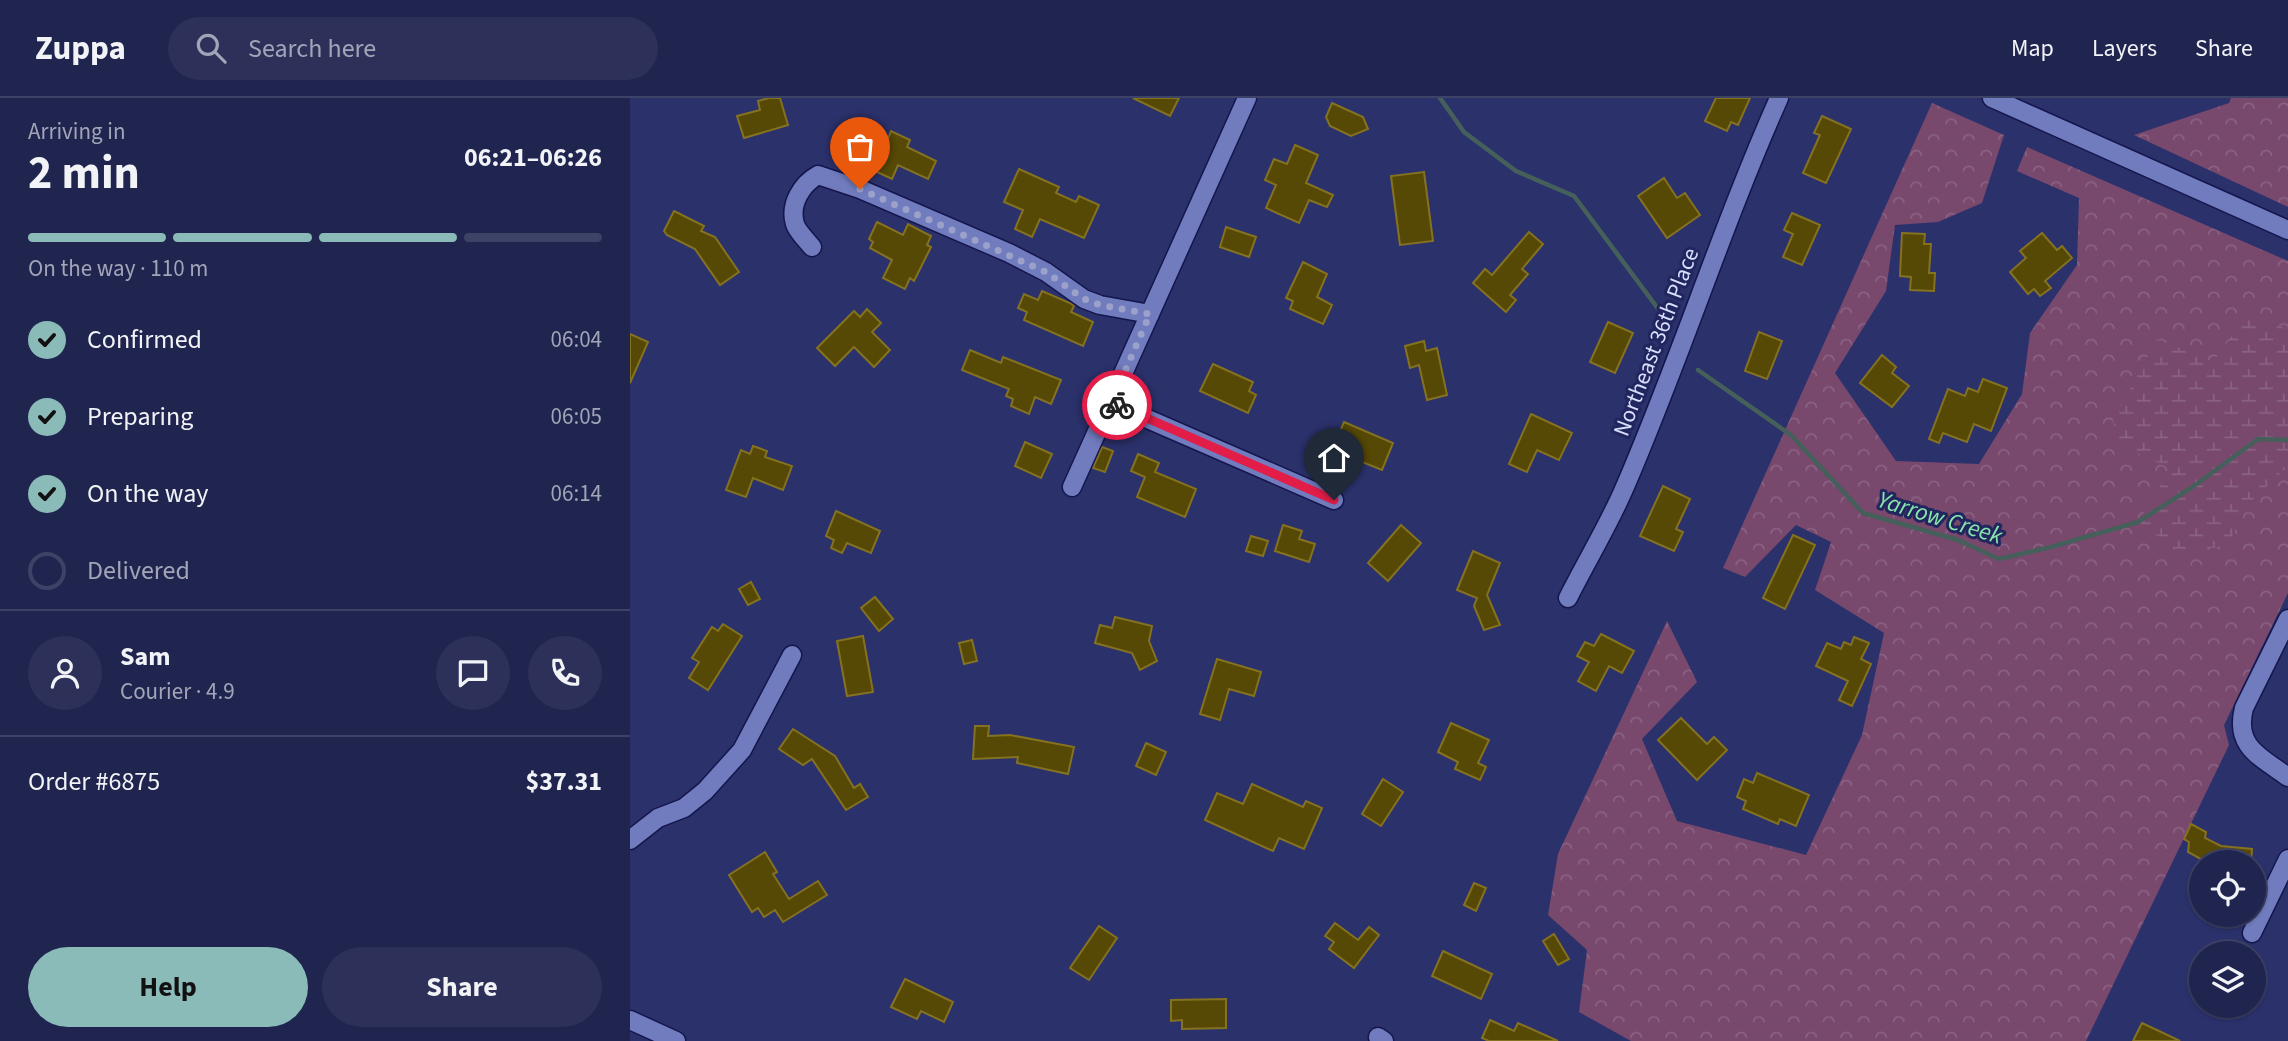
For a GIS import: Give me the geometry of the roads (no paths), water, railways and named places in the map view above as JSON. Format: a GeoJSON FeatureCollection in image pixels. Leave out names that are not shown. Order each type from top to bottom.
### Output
{"type":"FeatureCollection","features":[{"type":"Feature","properties":{"kind":"street"},"geometry":{"type":"LineString","coordinates":[[1072,487],[1247,98]]}},
{"type":"Feature","properties":{"kind":"street","name":"Northeast 36th Place"},"geometry":{"type":"LineString","coordinates":[[1567,598],[1623,493],[1667,388],[1751,161],[1779,98]]}},
{"type":"Feature","properties":{"kind":"street"},"geometry":{"type":"LineString","coordinates":[[1992,98],[2288,230]]}},
{"type":"Feature","properties":{"kind":"street"},"geometry":{"type":"LineString","coordinates":[[812,247],[795,224],[795,202],[805,182],[818,175],[860,189],[1009,254],[1046,272],[1084,299],[1100,305],[1150,314]]}},
{"type":"Feature","properties":{"kind":"street"},"geometry":{"type":"LineString","coordinates":[[1111,403],[1334,500]]}},
{"type":"Feature","properties":{"kind":"street"},"geometry":{"type":"LineString","coordinates":[[2288,619],[2244,708],[2240,723],[2244,740],[2253,751],[2288,777]]}},
{"type":"Feature","properties":{"kind":"street"},"geometry":{"type":"LineString","coordinates":[[630,840],[658,818],[684,808],[705,791],[742,750],[792,655]]}},
{"type":"Feature","properties":{"kind":"street"},"geometry":{"type":"LineString","coordinates":[[2252,933],[2288,859]]}},
{"type":"Feature","properties":{"kind":"street"},"geometry":{"type":"LineString","coordinates":[[630,1020],[676,1041]]}},
{"type":"Feature","properties":{"kind":"waterway","name":"Yarrow Creek"},"geometry":{"type":"LineString","coordinates":[[1440,98],[1464,132],[1516,171],[1574,196],[1668,322]]}},
{"type":"Feature","properties":{"kind":"waterway","name":"Yarrow Creek"},"geometry":{"type":"LineString","coordinates":[[1698,370],[1791,435],[1863,513],[1958,540],[1999,559],[2138,522],[2194,486],[2258,439],[2288,440]]}}]}
